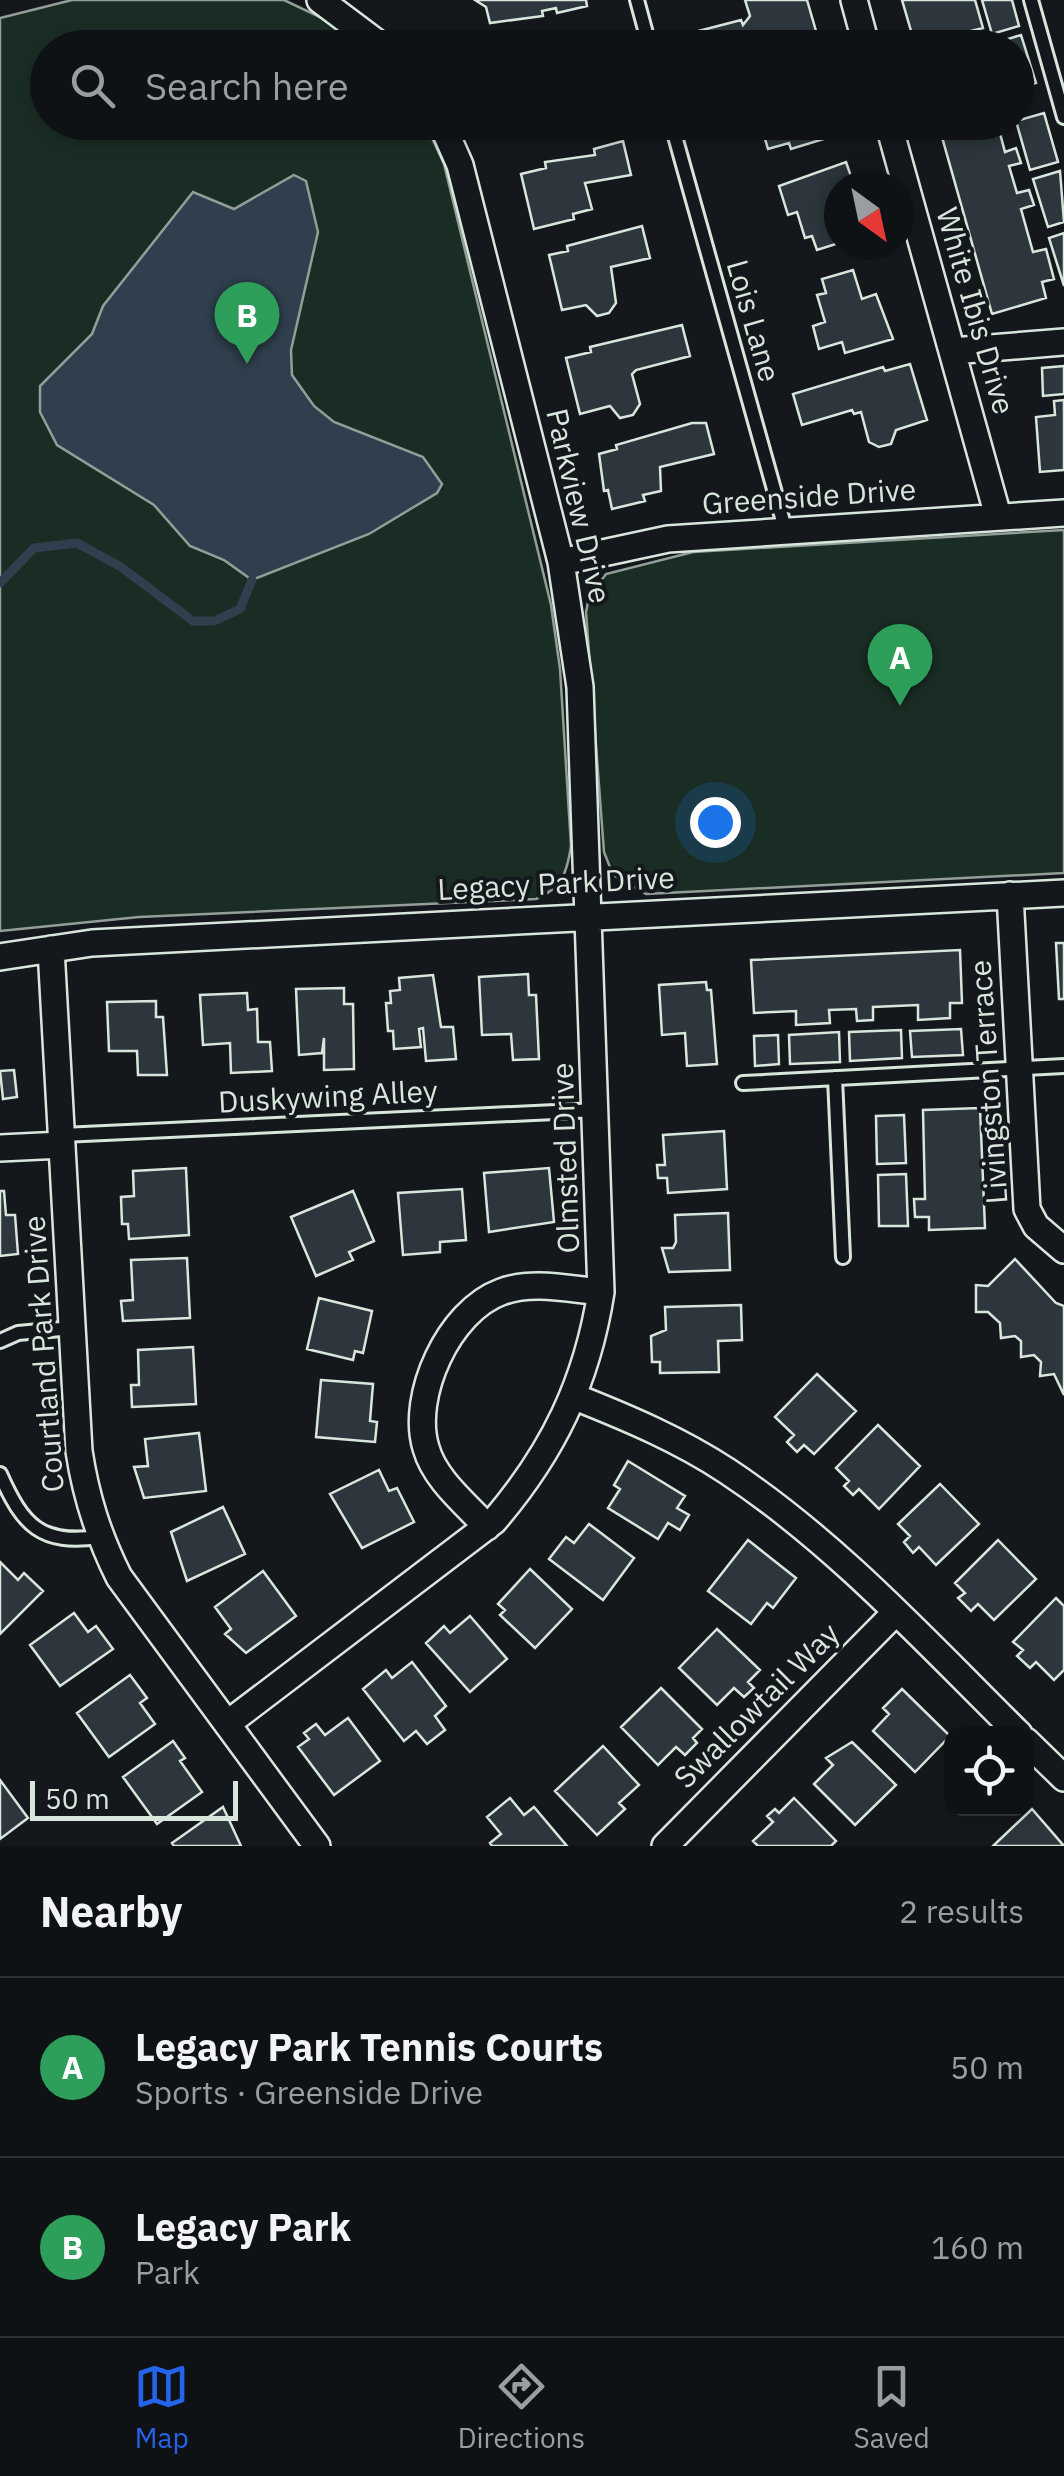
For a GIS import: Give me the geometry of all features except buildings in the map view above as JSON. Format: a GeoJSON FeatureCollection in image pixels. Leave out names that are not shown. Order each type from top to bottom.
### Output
{"type":"FeatureCollection","features":[{"type":"Feature","properties":{"kind":"street"},"geometry":{"type":"LineString","coordinates":[[320,0],[360,30]]}},
{"type":"Feature","properties":{"kind":"street"},"geometry":{"type":"LineString","coordinates":[[854,0],[863,30]]}},
{"type":"Feature","properties":{"kind":"street","name":"Parkview Drive"},"geometry":{"type":"LineString","coordinates":[[449,140],[460,165],[561,562],[580,687],[588,914]]}},
{"type":"Feature","properties":{"kind":"street","name":"White Ibis Drive"},"geometry":{"type":"LineString","coordinates":[[893,140],[998,516]]}},
{"type":"Feature","properties":{"kind":"street"},"geometry":{"type":"LineString","coordinates":[[952,351],[1064,342]]}},
{"type":"Feature","properties":{"kind":"street","name":"Greenside Drive"},"geometry":{"type":"LineString","coordinates":[[561,562],[668,539],[1064,513]]}},
{"type":"Feature","properties":{"kind":"street","name":"Legacy Park Drive"},"geometry":{"type":"LineString","coordinates":[[0,957],[51,949],[588,914],[1064,892]]}},
{"type":"Feature","properties":{"kind":"street","name":"Livingston Terrace"},"geometry":{"type":"LineString","coordinates":[[1010,895],[1027,1210],[1036,1226],[1064,1250]]}},
{"type":"Feature","properties":{"kind":"street","name":"Olmsted Drive"},"geometry":{"type":"LineString","coordinates":[[227,1724],[488,1527],[527,1482],[576,1397],[594,1338],[601,1292],[588,914]]}},
{"type":"Feature","properties":{"kind":"street"},"geometry":{"type":"LineString","coordinates":[[0,1148],[62,1140],[51,949]]}},
{"type":"Feature","properties":{"kind":"street","name":"Courtland Park Drive"},"geometry":{"type":"LineString","coordinates":[[62,1140],[79,1451],[86,1496],[99,1537],[119,1577],[317,1846]]}},
{"type":"Feature","properties":{"kind":"street"},"geometry":{"type":"LineString","coordinates":[[1026,1192],[1047,1217],[1064,1223]]}},
{"type":"Feature","properties":{"kind":"street"},"geometry":{"type":"LineString","coordinates":[[488,1527],[439,1475],[426,1449],[422,1420],[426,1393],[450,1339],[478,1304],[501,1292],[528,1286],[601,1292]]}},
{"type":"Feature","properties":{"kind":"street"},"geometry":{"type":"LineString","coordinates":[[576,1397],[677,1442],[770,1501],[896,1612],[1011,1726]]}},
{"type":"Feature","properties":{"kind":"street","name":"Swallowtail Way"},"geometry":{"type":"LineString","coordinates":[[665,1846],[896,1612]]}},
{"type":"Feature","properties":{"kind":"street"},"geometry":{"type":"LineString","coordinates":[[1034,1749],[1064,1778]]}},
{"type":"Feature","properties":{"kind":"lane"},"geometry":{"type":"LineString","coordinates":[[637,0],[645,30]]}},
{"type":"Feature","properties":{"kind":"lane"},"geometry":{"type":"LineString","coordinates":[[1031,0],[1064,117]]}},
{"type":"Feature","properties":{"kind":"lane","name":"Lois Lane"},"geometry":{"type":"LineString","coordinates":[[677,140],[786,532]]}},
{"type":"Feature","properties":{"kind":"lane"},"geometry":{"type":"LineString","coordinates":[[742,1083],[1064,1066]]}},
{"type":"Feature","properties":{"kind":"lane"},"geometry":{"type":"LineString","coordinates":[[835,1078],[843,1257]]}},
{"type":"Feature","properties":{"kind":"lane","name":"Duskywing Alley"},"geometry":{"type":"LineString","coordinates":[[62,1140],[597,1110]]}},
{"type":"Feature","properties":{"kind":"lane"},"geometry":{"type":"LineString","coordinates":[[0,1341],[18,1333],[72,1328]]}},
{"type":"Feature","properties":{"kind":"lane"},"geometry":{"type":"LineString","coordinates":[[0,1474],[27,1521],[43,1534],[61,1540],[99,1537]]}},
{"type":"Feature","properties":{"kind":"green space"},"geometry":{"type":"Polygon","coordinates":[[[72,0],[284,0],[339,30],[30,30],[30,140],[433,140],[444,164],[551,605],[560,669],[571,846],[562,878],[545,895],[536,899],[139,917],[0,931],[0,18],[72,0]]]}},
{"type":"Feature","properties":{"kind":"green space"},"geometry":{"type":"Polygon","coordinates":[[[1064,530],[1064,873],[646,894],[613,875],[604,852],[586,612],[589,597],[606,574],[693,552],[1064,530]]]}},
{"type":"Feature","properties":{"kind":"water"},"geometry":{"type":"Polygon","coordinates":[[[294,175],[306,181],[318,232],[291,350],[292,375],[314,406],[334,422],[423,457],[442,484],[437,493],[369,534],[252,580],[224,560],[190,546],[154,505],[57,445],[40,412],[40,386],[92,334],[103,306],[193,192],[234,209],[294,175]]]}},
{"type":"Feature","properties":{"kind":"waterway"},"geometry":{"type":"LineString","coordinates":[[0,583],[34,548],[77,543],[121,567],[193,621],[214,621],[240,609],[252,580]]}},
{"type":"Feature","properties":{"kind":"place","name":"Legacy Park"},"geometry":{"type":"Point","coordinates":[247,364]}},
{"type":"Feature","properties":{"kind":"place","name":"Legacy Park Tennis Courts"},"geometry":{"type":"Point","coordinates":[900,706]}}]}
